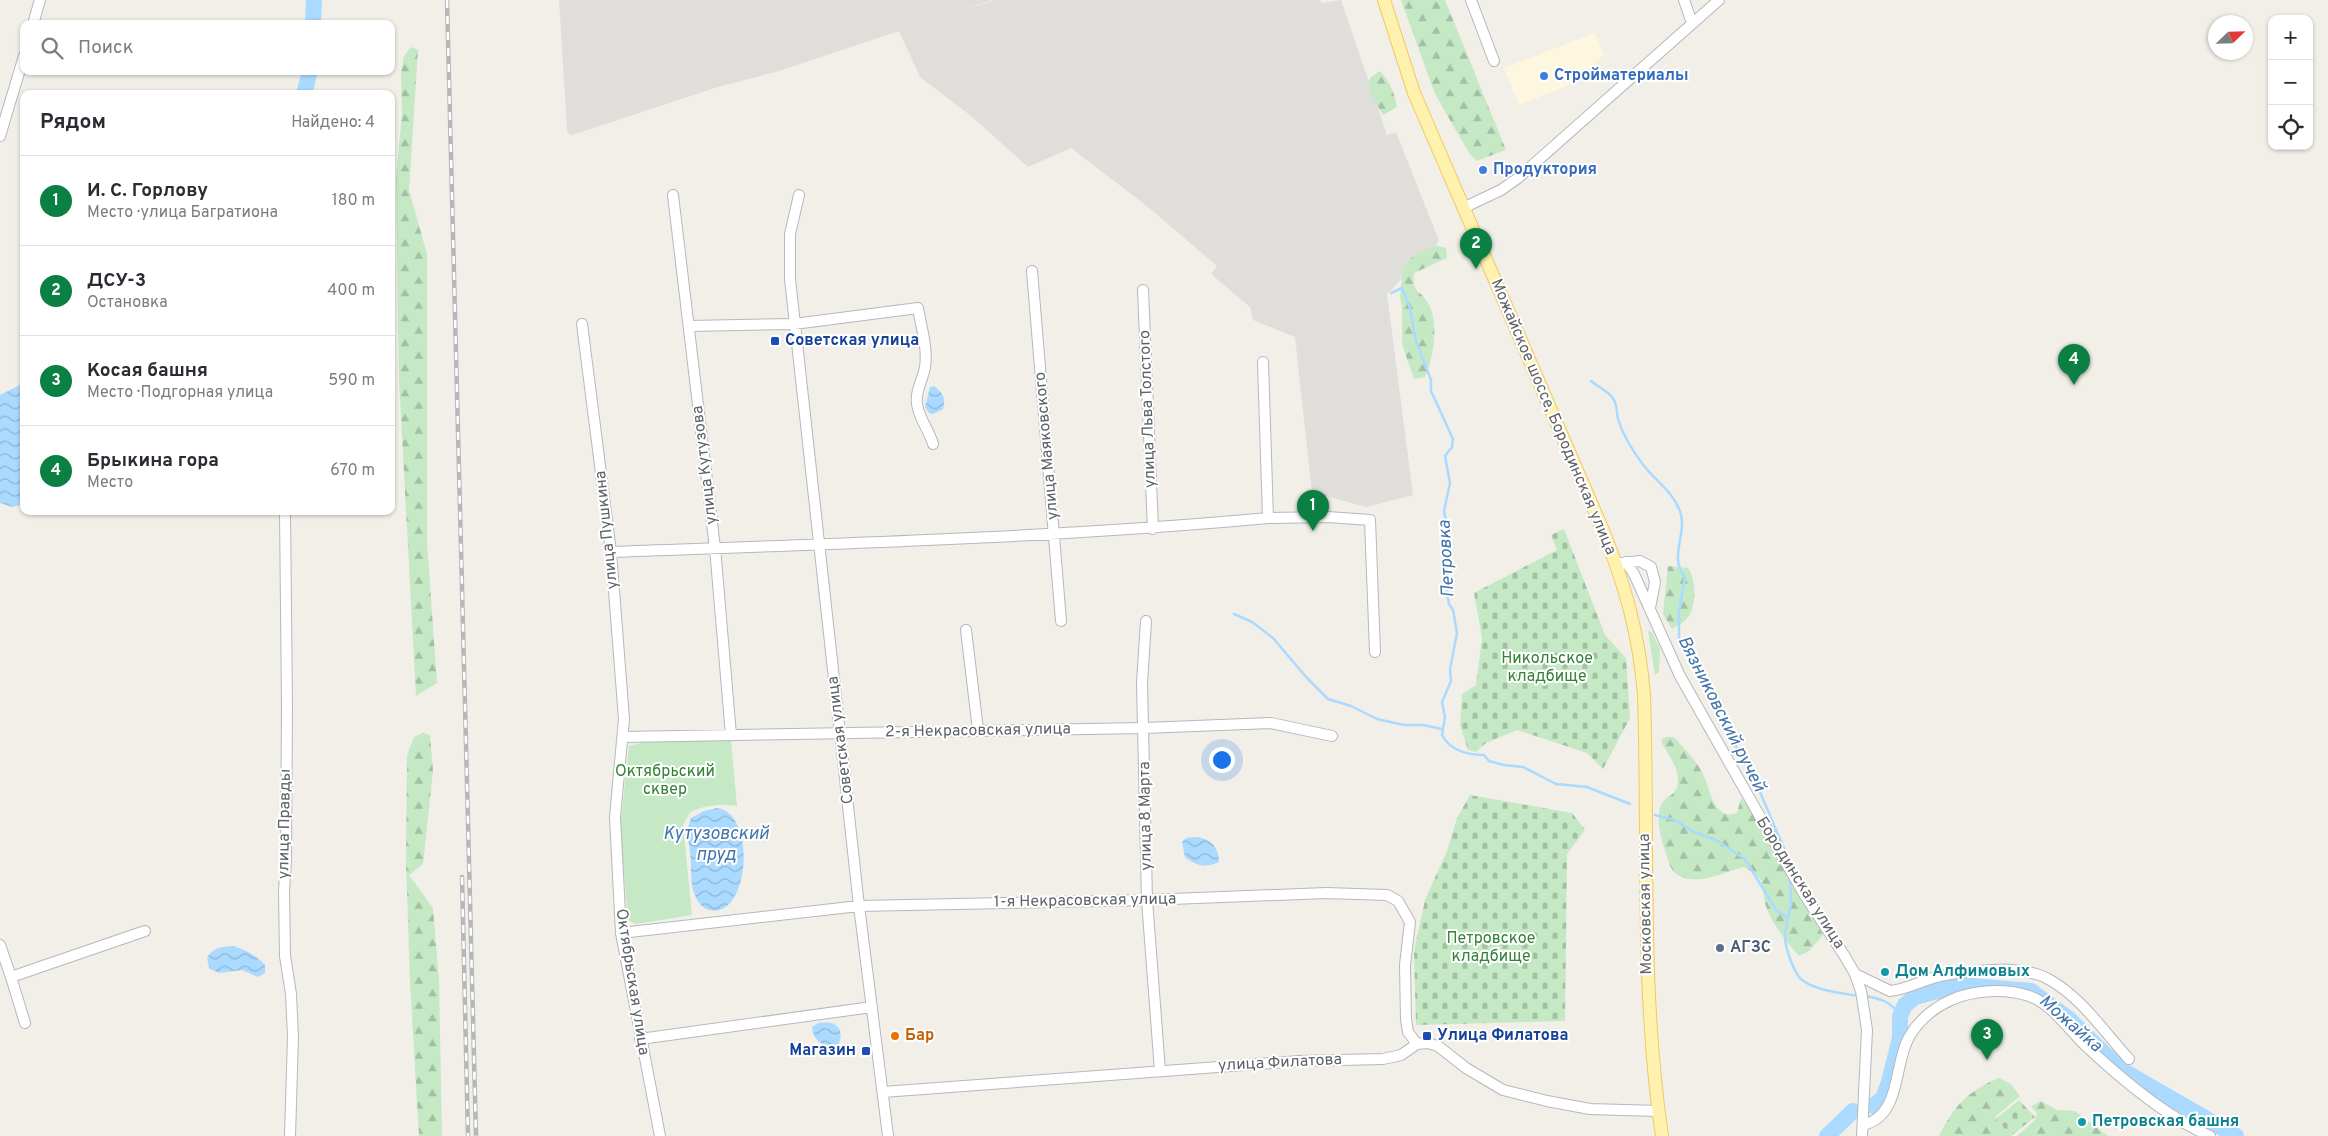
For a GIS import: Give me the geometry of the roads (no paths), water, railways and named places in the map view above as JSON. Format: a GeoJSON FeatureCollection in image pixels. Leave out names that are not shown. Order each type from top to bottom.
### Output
{"type":"FeatureCollection","features":[{"type":"Feature","properties":{"kind":"main road","name":"Можайское шоссе, Бородинская улица"},"geometry":{"type":"LineString","coordinates":[[1384,0],[1408,77],[1463,208],[1621,563],[1642,672]]}},
{"type":"Feature","properties":{"kind":"main road","name":"Московская улица"},"geometry":{"type":"LineString","coordinates":[[1642,672],[1645,718],[1647,980],[1652,1060],[1662,1136]]}},
{"type":"Feature","properties":{"kind":"street"},"geometry":{"type":"LineString","coordinates":[[34,20],[40,0]]}},
{"type":"Feature","properties":{"kind":"street"},"geometry":{"type":"LineString","coordinates":[[1471,0],[1494,61]]}},
{"type":"Feature","properties":{"kind":"street"},"geometry":{"type":"LineString","coordinates":[[1684,0],[1692,24]]}},
{"type":"Feature","properties":{"kind":"street"},"geometry":{"type":"LineString","coordinates":[[1463,208],[1501,190],[1518,178],[1719,0]]}},
{"type":"Feature","properties":{"kind":"street"},"geometry":{"type":"LineString","coordinates":[[0,136],[20,69]]}},
{"type":"Feature","properties":{"kind":"street","name":"Советская улица"},"geometry":{"type":"LineString","coordinates":[[798,194],[790,234],[790,279],[794,324],[859,906],[888,1136]]}},
{"type":"Feature","properties":{"kind":"street","name":"улица Кутузова"},"geometry":{"type":"LineString","coordinates":[[673,196],[715,548],[731,735]]}},
{"type":"Feature","properties":{"kind":"street","name":"улица Маяковского"},"geometry":{"type":"LineString","coordinates":[[1032,271],[1061,621]]}},
{"type":"Feature","properties":{"kind":"street","name":"улица Льва Толстого"},"geometry":{"type":"LineString","coordinates":[[1144,290],[1153,529]]}},
{"type":"Feature","properties":{"kind":"street"},"geometry":{"type":"LineString","coordinates":[[689,326],[794,324],[918,308],[925,367],[917,392],[916,402],[921,417],[929,430],[933,444]]}},
{"type":"Feature","properties":{"kind":"street","name":"улица Пушкина"},"geometry":{"type":"LineString","coordinates":[[582,324],[611,552],[624,719],[623,736]]}},
{"type":"Feature","properties":{"kind":"street"},"geometry":{"type":"LineString","coordinates":[[1263,362],[1268,518]]}},
{"type":"Feature","properties":{"kind":"street","name":"улица Правды"},"geometry":{"type":"LineString","coordinates":[[285,515],[287,707],[284,891],[285,956],[291,994],[293,1037],[290,1136]]}},
{"type":"Feature","properties":{"kind":"street"},"geometry":{"type":"LineString","coordinates":[[611,552],[819,545],[1153,529],[1268,518],[1328,517],[1370,520],[1375,652]]}},
{"type":"Feature","properties":{"kind":"street"},"geometry":{"type":"LineString","coordinates":[[1621,563],[1644,562],[1653,570],[1655,582],[1650,608]]}},
{"type":"Feature","properties":{"kind":"street","name":"Бородинская улица"},"geometry":{"type":"LineString","coordinates":[[1621,563],[1634,574],[1685,685],[1804,894],[1855,974],[1861,991],[1867,1030],[1863,1125]]}},
{"type":"Feature","properties":{"kind":"street","name":"улица 8 Марта"},"geometry":{"type":"LineString","coordinates":[[1146,621],[1142,682],[1147,900],[1160,1071]]}},
{"type":"Feature","properties":{"kind":"street"},"geometry":{"type":"LineString","coordinates":[[966,630],[978,730]]}},
{"type":"Feature","properties":{"kind":"street","name":"2-я Некрасовская улица"},"geometry":{"type":"LineString","coordinates":[[623,736],[1144,728],[1271,723],[1332,736]]}},
{"type":"Feature","properties":{"kind":"street","name":"Октябрьская улица"},"geometry":{"type":"LineString","coordinates":[[623,736],[615,817],[621,933],[660,1136]]}},
{"type":"Feature","properties":{"kind":"street","name":"1-я Некрасовская улица"},"geometry":{"type":"LineString","coordinates":[[621,933],[859,906],[1147,900],[1326,893],[1387,895],[1398,901],[1410,922],[1405,965],[1406,1019],[1408,1032],[1417,1044]]}},
{"type":"Feature","properties":{"kind":"street"},"geometry":{"type":"LineString","coordinates":[[10,977],[145,931]]}},
{"type":"Feature","properties":{"kind":"street"},"geometry":{"type":"LineString","coordinates":[[0,945],[25,1023]]}},
{"type":"Feature","properties":{"kind":"street"},"geometry":{"type":"LineString","coordinates":[[1855,974],[1890,991],[1943,975],[2010,970],[2032,973],[2050,980],[2068,993],[2129,1059]]}},
{"type":"Feature","properties":{"kind":"street"},"geometry":{"type":"LineString","coordinates":[[1863,1125],[1875,1122],[1887,1110],[1909,1038],[1929,1011],[1952,999],[1974,993],[2003,991],[2030,996],[2061,1018],[2079,1040],[2119,1076],[2195,1130],[2210,1136]]}},
{"type":"Feature","properties":{"kind":"street"},"geometry":{"type":"LineString","coordinates":[[640,1038],[872,1007]]}},
{"type":"Feature","properties":{"kind":"street"},"geometry":{"type":"LineString","coordinates":[[1417,1044],[1438,1046],[1458,1063],[1503,1090],[1590,1109],[1658,1111]]}},
{"type":"Feature","properties":{"kind":"street","name":"улица Филатова"},"geometry":{"type":"LineString","coordinates":[[883,1092],[1299,1060],[1383,1058],[1401,1055],[1417,1044]]}},
{"type":"Feature","properties":{"kind":"water"},"geometry":{"type":"Polygon","coordinates":[[[20,385],[20,505],[12,507],[0,503],[0,395],[20,385]]]}},
{"type":"Feature","properties":{"kind":"water"},"geometry":{"type":"Polygon","coordinates":[[[934,386],[942,393],[944,401],[943,409],[933,414],[929,413],[925,407],[930,387],[934,386]]]}},
{"type":"Feature","properties":{"kind":"water","name":"Кутузовский пруд"},"geometry":{"type":"Polygon","coordinates":[[[717,808],[730,814],[739,828],[743,845],[743,865],[740,884],[733,899],[723,909],[709,910],[699,902],[693,890],[687,831],[691,818],[704,811],[717,808]]]}},
{"type":"Feature","properties":{"kind":"water"},"geometry":{"type":"Polygon","coordinates":[[[1186,838],[1206,839],[1213,844],[1219,857],[1219,862],[1201,865],[1185,857],[1182,842],[1186,838]]]}},
{"type":"Feature","properties":{"kind":"water"},"geometry":{"type":"Polygon","coordinates":[[[233,946],[258,958],[265,965],[265,973],[258,977],[242,970],[219,973],[209,968],[207,958],[212,952],[221,947],[233,946]]]}},
{"type":"Feature","properties":{"kind":"water"},"geometry":{"type":"Polygon","coordinates":[[[818,1023],[829,1023],[837,1026],[841,1036],[837,1046],[823,1044],[814,1036],[812,1027],[818,1023]]]}},
{"type":"Feature","properties":{"kind":"waterway","name":"Петровка"},"geometry":{"type":"LineString","coordinates":[[313,20],[314,0]]}},
{"type":"Feature","properties":{"kind":"waterway","name":"Петровка"},"geometry":{"type":"LineString","coordinates":[[305,90],[309,75]]}},
{"type":"Feature","properties":{"kind":"waterway","name":"Петровка"},"geometry":{"type":"LineString","coordinates":[[1391,293],[1402,288],[1410,308],[1416,341],[1431,380],[1431,391],[1453,439],[1452,447],[1445,456],[1450,483],[1444,511],[1449,536],[1447,593],[1449,604],[1453,610],[1457,633],[1450,669],[1451,681],[1442,702],[1445,717],[1442,735],[1445,740],[1460,751],[1484,755],[1489,761],[1504,765],[1523,767],[1556,784],[1587,787],[1630,804]]}},
{"type":"Feature","properties":{"kind":"waterway","name":"Вязниковский ручей"},"geometry":{"type":"LineString","coordinates":[[1591,381],[1612,397],[1616,405],[1618,419],[1629,444],[1644,466],[1673,498],[1680,511],[1682,528],[1678,561],[1685,577],[1679,612],[1679,638],[1686,653],[1703,674],[1707,695],[1754,778],[1786,853]]}},
{"type":"Feature","properties":{"kind":"waterway"},"geometry":{"type":"LineString","coordinates":[[1234,614],[1252,622],[1273,638],[1307,678],[1328,699],[1351,706],[1377,719],[1404,725],[1423,725],[1442,729]]}},
{"type":"Feature","properties":{"kind":"waterway","name":"Петровка"},"geometry":{"type":"LineString","coordinates":[[1655,815],[1675,820],[1692,831],[1716,840],[1745,859],[1776,910],[1788,918],[1785,941],[1790,960],[1799,977],[1808,984],[1822,989],[1858,996]]}},
{"type":"Feature","properties":{"kind":"waterway","name":"Вязниковский ручей"},"geometry":{"type":"LineString","coordinates":[[1788,918],[1791,904],[1790,877]]}},
{"type":"Feature","properties":{"kind":"waterway","name":"Можайка"},"geometry":{"type":"LineString","coordinates":[[1873,1106],[1883,1098],[1889,1082],[1900,1038],[1900,1016],[1905,1005],[1915,997],[1961,985],[2031,991],[2069,1019],[2120,1069],[2236,1136]]}},
{"type":"Feature","properties":{"kind":"waterway","name":"Петровка"},"geometry":{"type":"LineString","coordinates":[[1864,996],[1889,1004],[1900,1016]]}},
{"type":"Feature","properties":{"kind":"waterway","name":"Можайка"},"geometry":{"type":"LineString","coordinates":[[1827,1136],[1853,1111]]}},
{"type":"Feature","properties":{"kind":"railway"},"geometry":{"type":"LineString","coordinates":[[447,0],[476,1136]]}},
{"type":"Feature","properties":{"kind":"railway"},"geometry":{"type":"LineString","coordinates":[[462,877],[468,1136]]}},
{"type":"Feature","properties":{"kind":"place","name":"Стройматериалы"},"geometry":{"type":"Point","coordinates":[1544,76]}},
{"type":"Feature","properties":{"kind":"place","name":"Продуктория"},"geometry":{"type":"Point","coordinates":[1483,170]}},
{"type":"Feature","properties":{"kind":"place","name":"ДСУ-3"},"geometry":{"type":"Point","coordinates":[1476,269]}},
{"type":"Feature","properties":{"kind":"place","name":"Советская улица"},"geometry":{"type":"Point","coordinates":[775,341]}},
{"type":"Feature","properties":{"kind":"place","name":"Брыкина гора"},"geometry":{"type":"Point","coordinates":[2074,385]}},
{"type":"Feature","properties":{"kind":"place","name":"И. С. Горлову"},"geometry":{"type":"Point","coordinates":[1313,531]}},
{"type":"Feature","properties":{"kind":"place","name":"АГЗС"},"geometry":{"type":"Point","coordinates":[1720,948]}},
{"type":"Feature","properties":{"kind":"place","name":"Дом Алфимовых"},"geometry":{"type":"Point","coordinates":[1885,972]}},
{"type":"Feature","properties":{"kind":"place","name":"Бар"},"geometry":{"type":"Point","coordinates":[895,1036]}},
{"type":"Feature","properties":{"kind":"place","name":"Улица Филатова"},"geometry":{"type":"Point","coordinates":[1427,1036]}},
{"type":"Feature","properties":{"kind":"place","name":"Магазин"},"geometry":{"type":"Point","coordinates":[866,1051]}},
{"type":"Feature","properties":{"kind":"place","name":"Косая башня"},"geometry":{"type":"Point","coordinates":[1987,1060]}},
{"type":"Feature","properties":{"kind":"place","name":"Петровская башня"},"geometry":{"type":"Point","coordinates":[2082,1122]}},
{"type":"Feature","properties":{"kind":"park label","name":"Никольское кладбище"},"geometry":{"type":"Point","coordinates":[1547,668]}},
{"type":"Feature","properties":{"kind":"park label","name":"Октябрьский сквер"},"geometry":{"type":"Point","coordinates":[665,781]}},
{"type":"Feature","properties":{"kind":"park label","name":"Петровское кладбище"},"geometry":{"type":"Point","coordinates":[1491,948]}}]}
